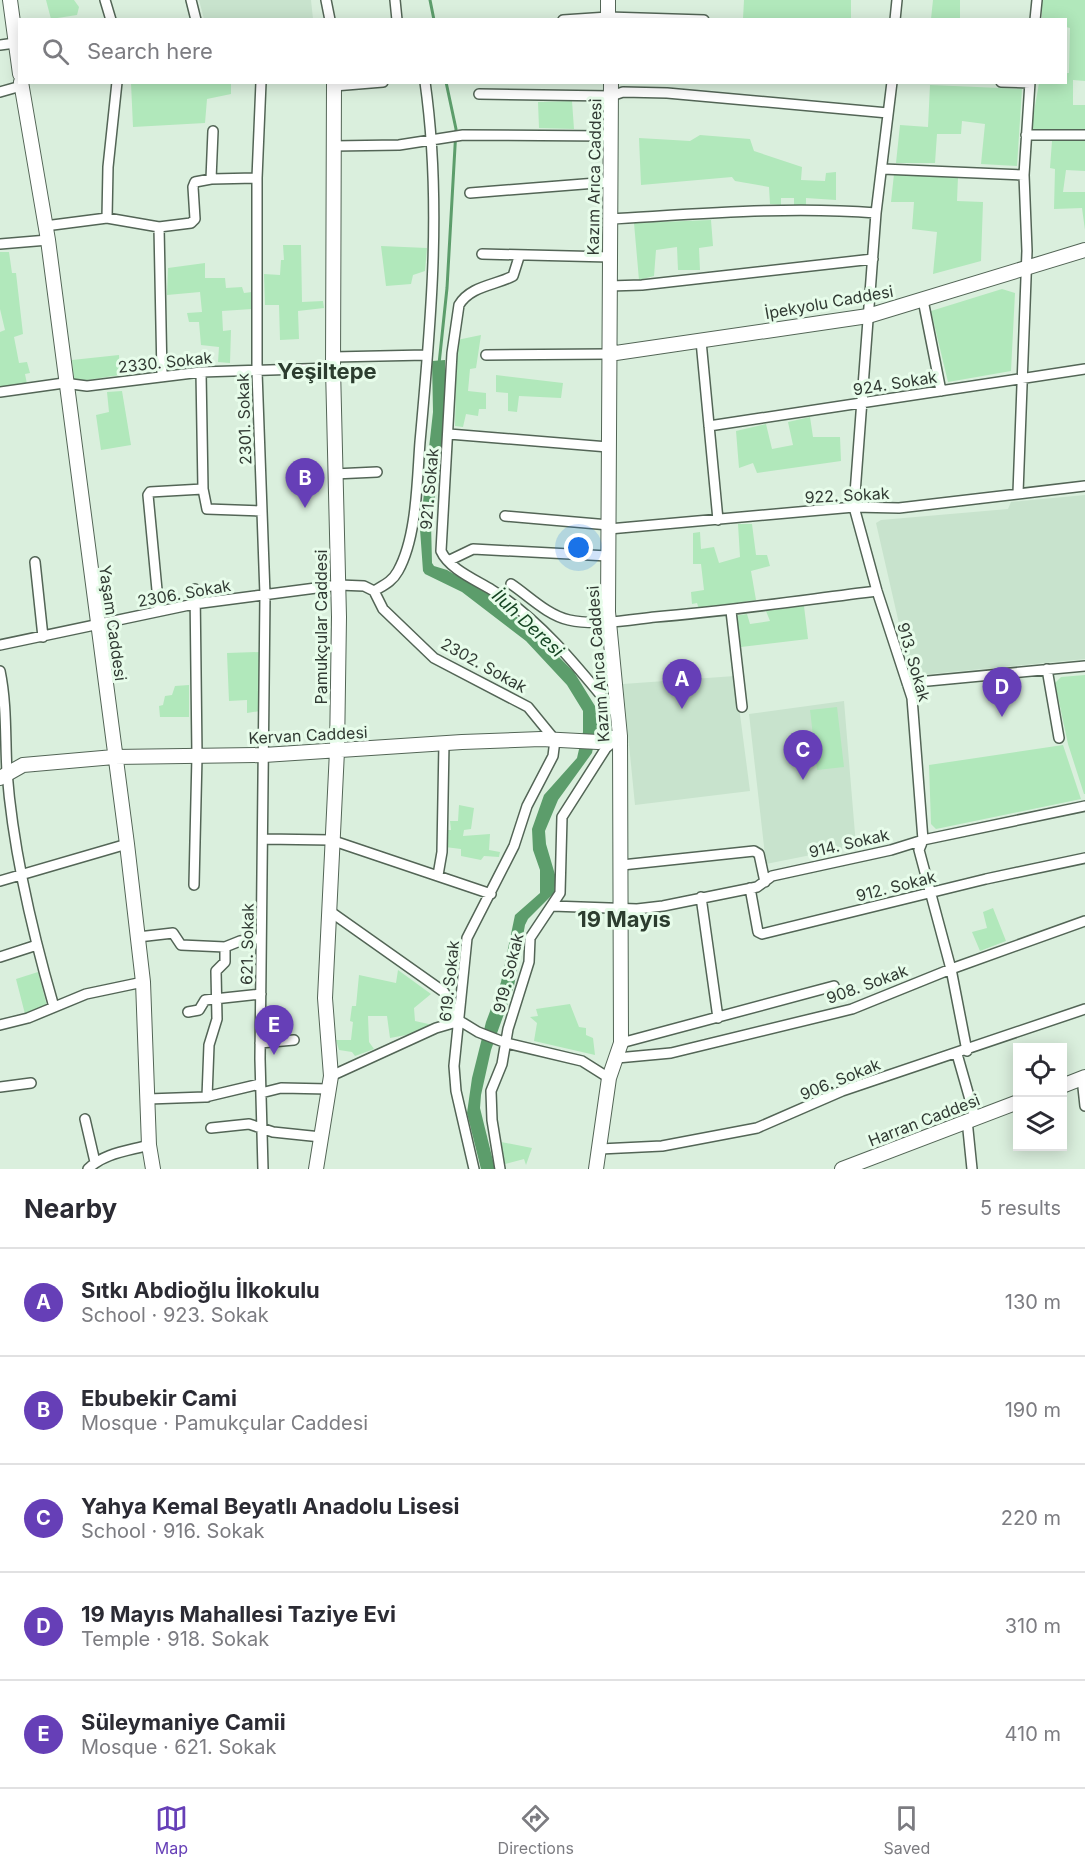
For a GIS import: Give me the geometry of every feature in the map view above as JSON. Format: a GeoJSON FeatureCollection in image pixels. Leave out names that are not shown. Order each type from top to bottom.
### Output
{"type":"FeatureCollection","features":[{"type":"Feature","properties":{"kind":"street","name":"Yaşam Caddesi"},"geometry":{"type":"LineString","coordinates":[[10,0],[18,66]]}},
{"type":"Feature","properties":{"kind":"street"},"geometry":{"type":"LineString","coordinates":[[105,0],[110,18]]}},
{"type":"Feature","properties":{"kind":"street"},"geometry":{"type":"LineString","coordinates":[[191,0],[196,18]]}},
{"type":"Feature","properties":{"kind":"street"},"geometry":{"type":"LineString","coordinates":[[326,0],[330,18]]}},
{"type":"Feature","properties":{"kind":"street"},"geometry":{"type":"LineString","coordinates":[[395,0],[397,18]]}},
{"type":"Feature","properties":{"kind":"street"},"geometry":{"type":"LineString","coordinates":[[608,0],[608,18]]}},
{"type":"Feature","properties":{"kind":"street"},"geometry":{"type":"LineString","coordinates":[[895,18],[897,0]]}},
{"type":"Feature","properties":{"kind":"street"},"geometry":{"type":"LineString","coordinates":[[1035,18],[1037,0]]}},
{"type":"Feature","properties":{"kind":"street"},"geometry":{"type":"LineString","coordinates":[[0,45],[15,43]]}},
{"type":"Feature","properties":{"kind":"street"},"geometry":{"type":"LineString","coordinates":[[0,92],[18,82]]}},
{"type":"Feature","properties":{"kind":"street","name":"Yaşam Caddesi"},"geometry":{"type":"LineString","coordinates":[[21,84],[47,233],[64,383],[127,844],[143,982],[149,1145],[153,1169]]}},
{"type":"Feature","properties":{"kind":"street"},"geometry":{"type":"LineString","coordinates":[[107,218],[108,167],[117,84]]}},
{"type":"Feature","properties":{"kind":"street","name":"2301. Sokak"},"geometry":{"type":"LineString","coordinates":[[261,84],[257,177],[257,372],[265,595],[264,755]]}},
{"type":"Feature","properties":{"kind":"street","name":"Pamukçular Caddesi"},"geometry":{"type":"LineString","coordinates":[[316,1169],[330,1083],[325,998],[337,751],[339,585],[334,474],[334,84]]}},
{"type":"Feature","properties":{"kind":"street"},"geometry":{"type":"LineString","coordinates":[[339,585],[364,586],[374,591],[391,582],[408,545],[416,490],[435,243],[433,140],[425,84]]}},
{"type":"Feature","properties":{"kind":"street","name":"913. Sokak"},"geometry":{"type":"LineString","coordinates":[[892,84],[876,213],[854,507],[877,591],[912,698],[923,840],[919,850],[951,969],[967,1051]]}},
{"type":"Feature","properties":{"kind":"street"},"geometry":{"type":"LineString","coordinates":[[1018,493],[1026,269],[1024,175],[1030,84]]}},
{"type":"Feature","properties":{"kind":"street"},"geometry":{"type":"LineString","coordinates":[[479,94],[611,89],[623,92],[667,93],[888,113]]}},
{"type":"Feature","properties":{"kind":"street","name":"Kazım Arıca Caddesi"},"geometry":{"type":"LineString","coordinates":[[596,1169],[609,1078],[621,1043],[620,736],[608,621],[611,89]]}},
{"type":"Feature","properties":{"kind":"street"},"geometry":{"type":"LineString","coordinates":[[211,179],[213,131]]}},
{"type":"Feature","properties":{"kind":"street"},"geometry":{"type":"LineString","coordinates":[[333,146],[399,145],[463,135],[609,136]]}},
{"type":"Feature","properties":{"kind":"street"},"geometry":{"type":"LineString","coordinates":[[1026,135],[1085,135]]}},
{"type":"Feature","properties":{"kind":"street"},"geometry":{"type":"LineString","coordinates":[[883,168],[1024,175]]}},
{"type":"Feature","properties":{"kind":"street"},"geometry":{"type":"LineString","coordinates":[[0,244],[107,218],[159,227],[191,223],[195,219],[193,187],[200,180],[257,177]]}},
{"type":"Feature","properties":{"kind":"street"},"geometry":{"type":"LineString","coordinates":[[470,193],[609,182]]}},
{"type":"Feature","properties":{"kind":"street"},"geometry":{"type":"LineString","coordinates":[[610,219],[840,210],[876,213]]}},
{"type":"Feature","properties":{"kind":"street"},"geometry":{"type":"LineString","coordinates":[[159,227],[162,375]]}},
{"type":"Feature","properties":{"kind":"street","name":"İpekyolu Caddesi"},"geometry":{"type":"LineString","coordinates":[[609,354],[868,316],[1085,250]]}},
{"type":"Feature","properties":{"kind":"street"},"geometry":{"type":"LineString","coordinates":[[482,254],[519,257],[610,257]]}},
{"type":"Feature","properties":{"kind":"street","name":"921. Sokak"},"geometry":{"type":"LineString","coordinates":[[448,561],[441,551],[440,531],[449,434],[452,353],[459,304],[462,299],[478,289],[513,276],[519,257]]}},
{"type":"Feature","properties":{"kind":"street"},"geometry":{"type":"LineString","coordinates":[[609,286],[642,285],[873,259]]}},
{"type":"Feature","properties":{"kind":"street"},"geometry":{"type":"LineString","coordinates":[[923,300],[941,391]]}},
{"type":"Feature","properties":{"kind":"street"},"geometry":{"type":"LineString","coordinates":[[701,341],[718,520]]}},
{"type":"Feature","properties":{"kind":"street"},"geometry":{"type":"LineString","coordinates":[[486,355],[609,354]]}},
{"type":"Feature","properties":{"kind":"street","name":"2330. Sokak"},"geometry":{"type":"LineString","coordinates":[[0,392],[64,383],[87,386],[162,375],[249,369],[257,372],[333,362],[426,355]]}},
{"type":"Feature","properties":{"kind":"street","name":"924. Sokak"},"geometry":{"type":"LineString","coordinates":[[709,426],[1085,369]]}},
{"type":"Feature","properties":{"kind":"street"},"geometry":{"type":"LineString","coordinates":[[201,372],[203,489],[207,508],[261,511]]}},
{"type":"Feature","properties":{"kind":"street"},"geometry":{"type":"LineString","coordinates":[[449,434],[608,447]]}},
{"type":"Feature","properties":{"kind":"street"},"geometry":{"type":"LineString","coordinates":[[334,474],[377,472]]}},
{"type":"Feature","properties":{"kind":"street","name":"922. Sokak"},"geometry":{"type":"LineString","coordinates":[[505,516],[609,527],[718,520],[854,507],[899,508],[1085,486]]}},
{"type":"Feature","properties":{"kind":"street"},"geometry":{"type":"LineString","coordinates":[[159,611],[148,495],[158,490],[203,489]]}},
{"type":"Feature","properties":{"kind":"street"},"geometry":{"type":"LineString","coordinates":[[448,561],[473,549],[608,556]]}},
{"type":"Feature","properties":{"kind":"street"},"geometry":{"type":"LineString","coordinates":[[448,561],[495,591],[527,618],[587,678],[618,717]]}},
{"type":"Feature","properties":{"kind":"street"},"geometry":{"type":"LineString","coordinates":[[35,562],[43,637]]}},
{"type":"Feature","properties":{"kind":"street"},"geometry":{"type":"LineString","coordinates":[[511,584],[552,613],[570,620],[608,621],[731,611],[794,600],[877,591]]}},
{"type":"Feature","properties":{"kind":"street","name":"2306. Sokak"},"geometry":{"type":"LineString","coordinates":[[0,645],[194,604],[339,585]]}},
{"type":"Feature","properties":{"kind":"street"},"geometry":{"type":"LineString","coordinates":[[194,885],[197,756],[195,589]]}},
{"type":"Feature","properties":{"kind":"street","name":"2302. Sokak"},"geometry":{"type":"LineString","coordinates":[[374,591],[383,609],[434,658],[528,707],[562,741]]}},
{"type":"Feature","properties":{"kind":"street"},"geometry":{"type":"LineString","coordinates":[[731,611],[742,708]]}},
{"type":"Feature","properties":{"kind":"street"},"geometry":{"type":"LineString","coordinates":[[907,683],[1085,666]]}},
{"type":"Feature","properties":{"kind":"street"},"geometry":{"type":"LineString","coordinates":[[1047,669],[1059,738]]}},
{"type":"Feature","properties":{"kind":"street"},"geometry":{"type":"LineString","coordinates":[[0,671],[4,775],[37,945],[54,1007]]}},
{"type":"Feature","properties":{"kind":"street","name":"Kervan Caddesi"},"geometry":{"type":"LineString","coordinates":[[4,775],[30,764],[114,757],[264,755],[444,742],[598,742],[620,736]]}},
{"type":"Feature","properties":{"kind":"street","name":"919. Sokak"},"geometry":{"type":"LineString","coordinates":[[500,1169],[492,1120],[491,1091],[503,1042],[529,962],[530,938],[539,921],[560,893],[562,817],[606,748],[620,736]]}},
{"type":"Feature","properties":{"kind":"street","name":"619. Sokak"},"geometry":{"type":"LineString","coordinates":[[474,1169],[455,1074],[467,938],[514,846],[527,806],[562,741]]}},
{"type":"Feature","properties":{"kind":"street"},"geometry":{"type":"LineString","coordinates":[[438,875],[442,852],[444,742]]}},
{"type":"Feature","properties":{"kind":"street","name":"621. Sokak"},"geometry":{"type":"LineString","coordinates":[[263,1169],[260,1042],[264,755]]}},
{"type":"Feature","properties":{"kind":"street","name":"914. Sokak"},"geometry":{"type":"LineString","coordinates":[[552,906],[638,909],[663,906],[750,888],[765,882],[772,876],[891,850],[923,840],[1085,806]]}},
{"type":"Feature","properties":{"kind":"street"},"geometry":{"type":"LineString","coordinates":[[264,839],[331,840],[491,894]]}},
{"type":"Feature","properties":{"kind":"street"},"geometry":{"type":"LineString","coordinates":[[0,881],[127,844]]}},
{"type":"Feature","properties":{"kind":"street"},"geometry":{"type":"LineString","coordinates":[[622,865],[754,851],[759,854],[765,882]]}},
{"type":"Feature","properties":{"kind":"street","name":"912. Sokak"},"geometry":{"type":"LineString","coordinates":[[750,888],[755,923],[758,932],[762,934],[1085,858]]}},
{"type":"Feature","properties":{"kind":"street"},"geometry":{"type":"LineString","coordinates":[[701,897],[718,1018]]}},
{"type":"Feature","properties":{"kind":"street"},"geometry":{"type":"LineString","coordinates":[[328,910],[444,992],[460,1021],[478,1032],[503,1042],[582,1061],[609,1078]]}},
{"type":"Feature","properties":{"kind":"street","name":"908. Sokak"},"geometry":{"type":"LineString","coordinates":[[617,1058],[671,1053],[852,1009],[951,969],[1085,921]]}},
{"type":"Feature","properties":{"kind":"street"},"geometry":{"type":"LineString","coordinates":[[138,937],[172,933],[181,945],[225,947],[240,941],[261,939]]}},
{"type":"Feature","properties":{"kind":"street"},"geometry":{"type":"LineString","coordinates":[[0,957],[37,945]]}},
{"type":"Feature","properties":{"kind":"street"},"geometry":{"type":"LineString","coordinates":[[207,1097],[209,1045],[217,1019],[215,976],[225,962],[225,947]]}},
{"type":"Feature","properties":{"kind":"street"},"geometry":{"type":"LineString","coordinates":[[0,1025],[86,994],[143,982]]}},
{"type":"Feature","properties":{"kind":"street"},"geometry":{"type":"LineString","coordinates":[[621,1043],[834,986]]}},
{"type":"Feature","properties":{"kind":"street"},"geometry":{"type":"LineString","coordinates":[[188,1012],[199,1010],[203,1001],[261,994]]}},
{"type":"Feature","properties":{"kind":"street","name":"906. Sokak"},"geometry":{"type":"LineString","coordinates":[[600,1149],[662,1146],[757,1128],[842,1091],[967,1051],[1085,1009]]}},
{"type":"Feature","properties":{"kind":"street"},"geometry":{"type":"LineString","coordinates":[[148,1099],[207,1097],[260,1089],[330,1083],[436,1028],[460,1021]]}},
{"type":"Feature","properties":{"kind":"street"},"geometry":{"type":"LineString","coordinates":[[260,1042],[294,1040]]}},
{"type":"Feature","properties":{"kind":"street"},"geometry":{"type":"LineString","coordinates":[[957,1054],[971,1119],[972,1169]]}},
{"type":"Feature","properties":{"kind":"street"},"geometry":{"type":"LineString","coordinates":[[1067,1084],[1083,1077],[1085,1106]]}},
{"type":"Feature","properties":{"kind":"street"},"geometry":{"type":"LineString","coordinates":[[0,1087],[31,1083]]}},
{"type":"Feature","properties":{"kind":"street","name":"Harran Caddesi"},"geometry":{"type":"LineString","coordinates":[[842,1169],[873,1163],[971,1119],[1013,1103]]}},
{"type":"Feature","properties":{"kind":"street"},"geometry":{"type":"LineString","coordinates":[[85,1119],[92,1166],[112,1155],[149,1145]]}},
{"type":"Feature","properties":{"kind":"street"},"geometry":{"type":"LineString","coordinates":[[211,1128],[249,1124],[273,1132],[321,1137]]}},
{"type":"Feature","properties":{"kind":"shaded area"},"geometry":{"type":"Polygon","coordinates":[[[46,0],[74,0],[79,7],[77,15],[51,18],[46,0]]]}},
{"type":"Feature","properties":{"kind":"shaded area"},"geometry":{"type":"Polygon","coordinates":[[[199,0],[311,0],[313,18],[204,18],[199,0]]]}},
{"type":"Feature","properties":{"kind":"shaded area"},"geometry":{"type":"Polygon","coordinates":[[[744,0],[851,0],[851,18],[743,18],[744,0]]]}},
{"type":"Feature","properties":{"kind":"shaded area"},"geometry":{"type":"Polygon","coordinates":[[[933,0],[960,0],[960,18],[931,18],[933,0]]]}},
{"type":"Feature","properties":{"kind":"shaded area"},"geometry":{"type":"Polygon","coordinates":[[[1042,0],[1085,0],[1085,81],[1073,80],[1073,105],[1085,105],[1085,131],[1031,129],[1039,84],[1067,84],[1067,73],[1069,73],[1070,28],[1067,27],[1067,18],[1042,18],[1042,0]]]}},
{"type":"Feature","properties":{"kind":"shaded area"},"geometry":{"type":"Polygon","coordinates":[[[131,84],[231,84],[231,94],[207,99],[205,123],[133,127],[131,84]]]}},
{"type":"Feature","properties":{"kind":"shaded area"},"geometry":{"type":"Polygon","coordinates":[[[930,85],[1022,89],[1017,166],[981,164],[985,124],[962,121],[961,134],[937,134],[935,163],[896,163],[900,125],[928,127],[930,85]]]}},
{"type":"Feature","properties":{"kind":"shaded area"},"geometry":{"type":"Polygon","coordinates":[[[572,101],[574,129],[539,128],[538,102],[572,101]]]}},
{"type":"Feature","properties":{"kind":"shaded area"},"geometry":{"type":"Polygon","coordinates":[[[700,135],[750,139],[754,151],[802,167],[801,180],[825,181],[826,173],[836,172],[836,200],[806,198],[806,206],[794,206],[794,198],[781,198],[781,205],[770,204],[769,187],[735,181],[732,177],[641,185],[639,138],[690,141],[700,135]]]}},
{"type":"Feature","properties":{"kind":"shaded area"},"geometry":{"type":"Polygon","coordinates":[[[1052,141],[1085,141],[1085,171],[1066,170],[1063,192],[1085,192],[1085,230],[1082,208],[1054,209],[1055,169],[1050,168],[1052,141]]]}},
{"type":"Feature","properties":{"kind":"shaded area"},"geometry":{"type":"Polygon","coordinates":[[[894,174],[958,177],[957,201],[983,202],[981,261],[933,274],[937,232],[912,229],[914,202],[891,202],[894,174]]]}},
{"type":"Feature","properties":{"kind":"shaded area"},"geometry":{"type":"Polygon","coordinates":[[[711,220],[713,246],[699,248],[700,270],[678,270],[677,247],[656,250],[654,276],[639,280],[634,223],[711,220]]]}},
{"type":"Feature","properties":{"kind":"shaded area"},"geometry":{"type":"Polygon","coordinates":[[[283,245],[301,245],[302,302],[323,301],[324,308],[298,311],[299,339],[280,340],[279,305],[265,305],[264,274],[280,275],[281,260],[284,260],[283,245]]]}},
{"type":"Feature","properties":{"kind":"shaded area"},"geometry":{"type":"Polygon","coordinates":[[[381,246],[427,248],[425,271],[413,275],[411,284],[386,286],[381,246]]]}},
{"type":"Feature","properties":{"kind":"shaded area"},"geometry":{"type":"Polygon","coordinates":[[[0,252],[9,252],[12,273],[16,273],[23,334],[14,337],[19,363],[27,362],[30,373],[25,374],[27,384],[0,389],[0,332],[5,330],[0,309],[0,252]]]}},
{"type":"Feature","properties":{"kind":"shaded area"},"geometry":{"type":"Polygon","coordinates":[[[205,263],[205,278],[225,278],[226,288],[242,287],[244,293],[252,292],[252,309],[222,311],[223,331],[231,330],[230,363],[218,362],[219,347],[201,345],[199,322],[189,322],[187,313],[202,312],[200,292],[167,295],[168,268],[205,263]]]}},
{"type":"Feature","properties":{"kind":"shaded area"},"geometry":{"type":"Polygon","coordinates":[[[1002,289],[1015,293],[1011,371],[948,382],[931,311],[1002,289]]]}},
{"type":"Feature","properties":{"kind":"shaded area"},"geometry":{"type":"Polygon","coordinates":[[[481,335],[476,368],[470,369],[468,391],[486,393],[486,409],[479,409],[478,416],[466,414],[463,427],[455,426],[457,340],[481,335]]]}},
{"type":"Feature","properties":{"kind":"shaded area"},"geometry":{"type":"Polygon","coordinates":[[[119,355],[120,375],[74,382],[72,360],[119,355]]]}},
{"type":"Feature","properties":{"kind":"shaded area"},"geometry":{"type":"Polygon","coordinates":[[[445,360],[445,426],[431,523],[432,563],[490,595],[530,628],[574,672],[595,706],[598,723],[592,753],[558,800],[545,831],[546,844],[556,878],[554,893],[528,919],[525,925],[514,986],[491,1050],[480,1108],[495,1169],[481,1169],[467,1113],[472,1078],[486,1022],[501,982],[515,915],[540,893],[540,870],[533,850],[532,829],[544,795],[577,758],[583,732],[583,711],[567,685],[526,641],[462,592],[423,571],[420,529],[433,412],[432,361],[445,360]]]}},
{"type":"Feature","properties":{"kind":"shaded area"},"geometry":{"type":"Polygon","coordinates":[[[496,375],[563,383],[561,398],[519,396],[517,412],[508,411],[508,393],[496,392],[496,375]]]}},
{"type":"Feature","properties":{"kind":"shaded area"},"geometry":{"type":"Polygon","coordinates":[[[122,391],[131,445],[101,450],[96,415],[109,412],[107,392],[122,391]]]}},
{"type":"Feature","properties":{"kind":"shaded area"},"geometry":{"type":"Polygon","coordinates":[[[810,417],[813,437],[840,437],[841,461],[757,473],[753,463],[739,468],[736,431],[766,424],[772,449],[793,445],[788,422],[810,417]]]}},
{"type":"Feature","properties":{"kind":"shaded area"},"geometry":{"type":"Polygon","coordinates":[[[1085,495],[1085,659],[920,675],[908,663],[876,523],[881,520],[1008,509],[1011,502],[1085,495]]]}},
{"type":"Feature","properties":{"kind":"shaded area"},"geometry":{"type":"Polygon","coordinates":[[[738,524],[752,524],[756,555],[767,555],[770,566],[751,571],[756,600],[699,609],[697,603],[692,604],[691,592],[704,590],[701,564],[693,564],[693,533],[700,532],[701,549],[714,547],[719,563],[740,557],[738,524]]]}},
{"type":"Feature","properties":{"kind":"shaded area"},"geometry":{"type":"Polygon","coordinates":[[[804,606],[808,639],[741,647],[734,616],[747,614],[750,624],[770,621],[766,611],[804,606]]]}},
{"type":"Feature","properties":{"kind":"shaded area"},"geometry":{"type":"Polygon","coordinates":[[[260,652],[260,711],[247,713],[247,700],[229,701],[227,653],[260,652]]]}},
{"type":"Feature","properties":{"kind":"shaded area"},"geometry":{"type":"Polygon","coordinates":[[[1085,675],[1084,794],[1068,744],[1055,683],[1061,677],[1085,675]]]}},
{"type":"Feature","properties":{"kind":"shaded area"},"geometry":{"type":"Polygon","coordinates":[[[735,676],[750,791],[635,805],[623,684],[735,676]]]}},
{"type":"Feature","properties":{"kind":"shaded area"},"geometry":{"type":"Polygon","coordinates":[[[189,685],[189,717],[160,717],[159,706],[163,705],[165,696],[172,695],[175,686],[189,685]]]}},
{"type":"Feature","properties":{"kind":"shaded area"},"geometry":{"type":"Polygon","coordinates":[[[844,701],[856,846],[766,864],[749,714],[844,701]]]}},
{"type":"Feature","properties":{"kind":"shaded area"},"geometry":{"type":"Polygon","coordinates":[[[837,707],[844,767],[817,770],[810,710],[837,707]]]}},
{"type":"Feature","properties":{"kind":"shaded area"},"geometry":{"type":"Polygon","coordinates":[[[1063,745],[1081,799],[936,829],[931,824],[929,765],[1063,745]]]}},
{"type":"Feature","properties":{"kind":"shaded area"},"geometry":{"type":"Polygon","coordinates":[[[459,805],[474,808],[471,829],[464,830],[463,836],[490,834],[489,850],[500,852],[499,857],[484,856],[481,860],[461,856],[461,849],[445,847],[446,830],[451,830],[450,821],[458,821],[459,805]]]}},
{"type":"Feature","properties":{"kind":"shaded area"},"geometry":{"type":"Polygon","coordinates":[[[993,908],[1006,941],[980,951],[972,932],[987,928],[983,912],[993,908]]]}},
{"type":"Feature","properties":{"kind":"shaded area"},"geometry":{"type":"Polygon","coordinates":[[[398,970],[431,994],[414,1008],[415,1021],[433,1025],[417,1033],[390,1038],[387,1016],[368,1016],[369,1042],[374,1049],[355,1056],[352,1052],[339,1050],[336,1040],[351,1040],[353,1022],[350,1021],[352,1006],[356,1006],[359,975],[396,983],[398,970]]]}},
{"type":"Feature","properties":{"kind":"shaded area"},"geometry":{"type":"Polygon","coordinates":[[[38,972],[47,1006],[25,1014],[16,979],[38,972]]]}},
{"type":"Feature","properties":{"kind":"shaded area"},"geometry":{"type":"Polygon","coordinates":[[[570,1004],[579,1027],[586,1028],[586,1035],[593,1038],[595,1055],[534,1041],[537,1023],[530,1017],[538,1016],[536,1009],[570,1004]]]}},
{"type":"Feature","properties":{"kind":"shaded area"},"geometry":{"type":"Polygon","coordinates":[[[501,1142],[532,1148],[526,1165],[524,1159],[505,1164],[501,1142]]]}},
{"type":"Feature","properties":{"kind":"waterway","name":"İluh Deresi"},"geometry":{"type":"LineString","coordinates":[[430,0],[434,18]]}},
{"type":"Feature","properties":{"kind":"waterway","name":"İluh Deresi"},"geometry":{"type":"LineString","coordinates":[[439,364],[447,288],[456,129],[446,84]]}},
{"type":"Feature","properties":{"kind":"place","name":"Ebubekir Cami"},"geometry":{"type":"Point","coordinates":[305,508]}},
{"type":"Feature","properties":{"kind":"place","name":"Sıtkı Abdioğlu İlkokulu"},"geometry":{"type":"Point","coordinates":[682,709]}},
{"type":"Feature","properties":{"kind":"place","name":"19 Mayıs Mahallesi Taziye Evi"},"geometry":{"type":"Point","coordinates":[1002,717]}},
{"type":"Feature","properties":{"kind":"place","name":"Yahya Kemal Beyatlı Anadolu Lisesi"},"geometry":{"type":"Point","coordinates":[803,780]}},
{"type":"Feature","properties":{"kind":"place","name":"Süleymaniye Camii"},"geometry":{"type":"Point","coordinates":[274,1055]}},
{"type":"Feature","properties":{"kind":"district","name":"Yeşiltepe"},"geometry":{"type":"Point","coordinates":[327,371]}},
{"type":"Feature","properties":{"kind":"district","name":"19 Mayıs"},"geometry":{"type":"Point","coordinates":[624,919]}}]}
